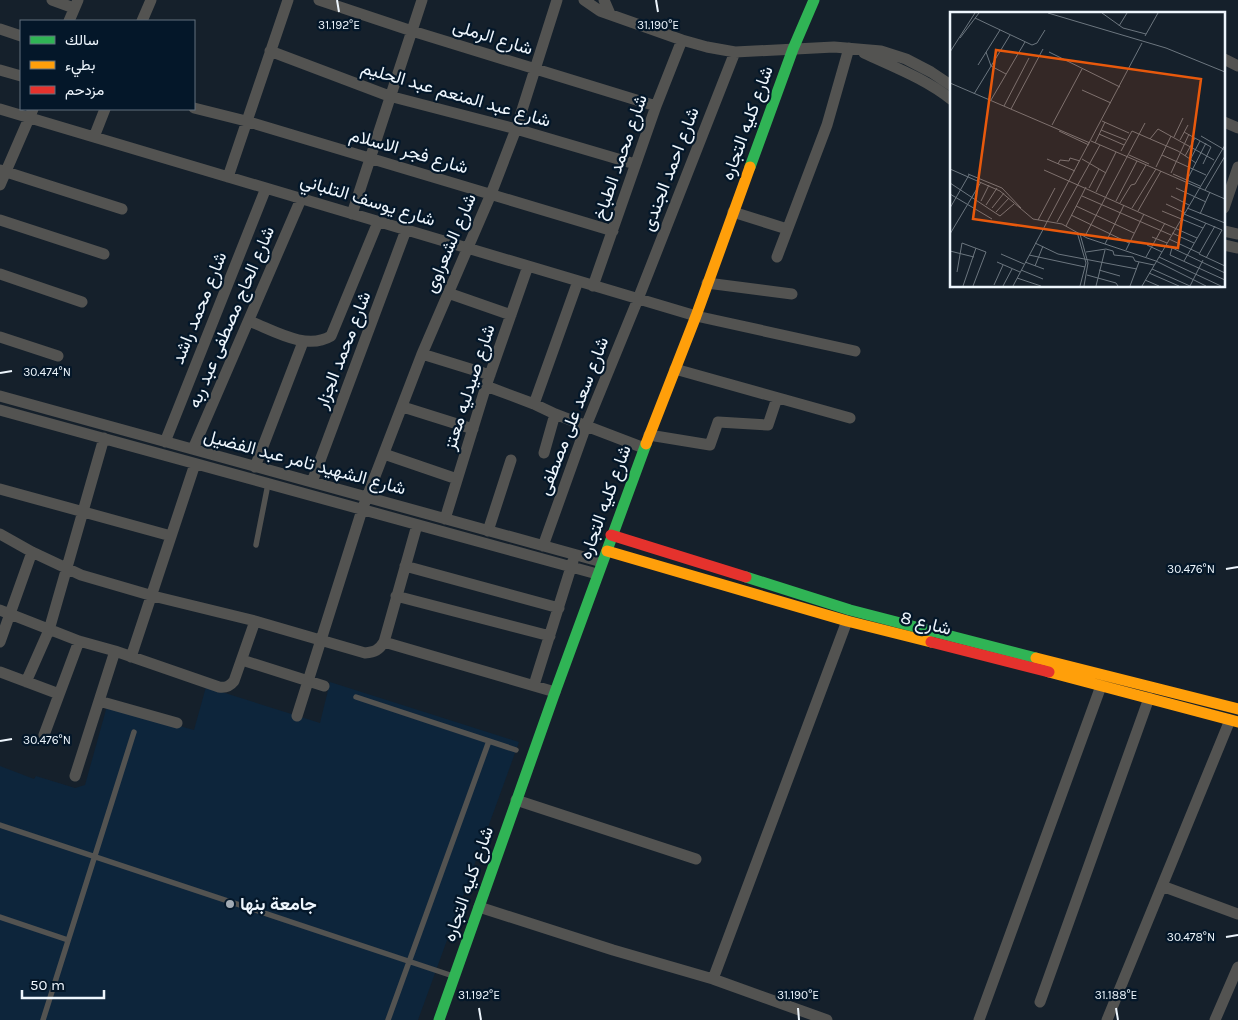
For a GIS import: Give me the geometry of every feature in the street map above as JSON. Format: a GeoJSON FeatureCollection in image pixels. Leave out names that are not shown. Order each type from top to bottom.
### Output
{"type":"FeatureCollection","features":[{"type":"Feature","properties":{"kind":"street"},"geometry":{"type":"LineString","coordinates":[[52,0],[76,4],[69,20]]}},
{"type":"Feature","properties":{"kind":"street"},"geometry":{"type":"LineString","coordinates":[[142,20],[151,0]]}},
{"type":"Feature","properties":{"kind":"street"},"geometry":{"type":"LineString","coordinates":[[228,177],[288,0]]}},
{"type":"Feature","properties":{"kind":"street","name":"شارع الرملى"},"geometry":{"type":"LineString","coordinates":[[320,0],[412,31],[656,106]]}},
{"type":"Feature","properties":{"kind":"street"},"geometry":{"type":"LineString","coordinates":[[352,214],[389,96],[422,0]]}},
{"type":"Feature","properties":{"kind":"street","name":"شارع الشعراوى"},"geometry":{"type":"LineString","coordinates":[[297,716],[362,510],[422,354],[491,194],[516,129],[557,0]]}},
{"type":"Feature","properties":{"kind":"street"},"geometry":{"type":"LineString","coordinates":[[604,0],[610,14]]}},
{"type":"Feature","properties":{"kind":"street","name":"شارع كليه التجاره"},"geometry":{"type":"LineString","coordinates":[[439,1020],[597,574],[674,369],[696,316],[793,49],[814,0]]}},
{"type":"Feature","properties":{"kind":"street"},"geometry":{"type":"LineString","coordinates":[[586,1],[600,11],[682,40],[735,52],[852,48],[880,51],[906,59],[950,85]]}},
{"type":"Feature","properties":{"kind":"street"},"geometry":{"type":"LineString","coordinates":[[0,30],[20,36]]}},
{"type":"Feature","properties":{"kind":"street","name":"شارع محمد الطباخ"},"geometry":{"type":"LineString","coordinates":[[593,286],[656,106],[682,40]]}},
{"type":"Feature","properties":{"kind":"street"},"geometry":{"type":"LineString","coordinates":[[852,48],[913,76],[950,98]]}},
{"type":"Feature","properties":{"kind":"street"},"geometry":{"type":"LineString","coordinates":[[777,256],[828,125],[852,48]]}},
{"type":"Feature","properties":{"kind":"street","name":"شارع عبد المنعم عبد الحليم"},"geometry":{"type":"LineString","coordinates":[[270,51],[389,96],[516,129],[636,164]]}},
{"type":"Feature","properties":{"kind":"street","name":"شارع احمد الجندى"},"geometry":{"type":"LineString","coordinates":[[638,299],[735,52]]}},
{"type":"Feature","properties":{"kind":"street"},"geometry":{"type":"LineString","coordinates":[[1226,61],[1238,66]]}},
{"type":"Feature","properties":{"kind":"street"},"geometry":{"type":"LineString","coordinates":[[0,70],[20,76]]}},
{"type":"Feature","properties":{"kind":"street","name":"شارع فجر الاسلام"},"geometry":{"type":"LineString","coordinates":[[195,108],[246,121],[613,231]]}},
{"type":"Feature","properties":{"kind":"street","name":"شارع يوسف التلباني"},"geometry":{"type":"LineString","coordinates":[[0,109],[32,113],[94,137],[696,316],[855,351]]}},
{"type":"Feature","properties":{"kind":"street"},"geometry":{"type":"LineString","coordinates":[[94,137],[106,110]]}},
{"type":"Feature","properties":{"kind":"street"},"geometry":{"type":"LineString","coordinates":[[0,185],[3,170],[32,113]]}},
{"type":"Feature","properties":{"kind":"street"},"geometry":{"type":"LineString","coordinates":[[1226,123],[1238,128]]}},
{"type":"Feature","properties":{"kind":"street"},"geometry":{"type":"LineString","coordinates":[[1226,202],[1238,167]]}},
{"type":"Feature","properties":{"kind":"street"},"geometry":{"type":"LineString","coordinates":[[3,170],[122,209]]}},
{"type":"Feature","properties":{"kind":"street","name":"شارع محمد راشد"},"geometry":{"type":"LineString","coordinates":[[165,442],[266,188]]}},
{"type":"Feature","properties":{"kind":"street","name":"شارع الحاج مصطفى عبد ربه"},"geometry":{"type":"LineString","coordinates":[[193,450],[301,199]]}},
{"type":"Feature","properties":{"kind":"street"},"geometry":{"type":"LineString","coordinates":[[733,212],[787,230]]}},
{"type":"Feature","properties":{"kind":"street"},"geometry":{"type":"LineString","coordinates":[[0,220],[104,254]]}},
{"type":"Feature","properties":{"kind":"street"},"geometry":{"type":"LineString","coordinates":[[249,321],[304,342],[317,342],[331,336],[378,222]]}},
{"type":"Feature","properties":{"kind":"street","name":"شارع محمد الجزار"},"geometry":{"type":"LineString","coordinates":[[312,482],[406,230]]}},
{"type":"Feature","properties":{"kind":"street","name":"شارع صيدليه معتز"},"geometry":{"type":"LineString","coordinates":[[445,519],[488,381],[528,266]]}},
{"type":"Feature","properties":{"kind":"street"},"geometry":{"type":"LineString","coordinates":[[0,274],[82,302]]}},
{"type":"Feature","properties":{"kind":"street"},"geometry":{"type":"LineString","coordinates":[[534,404],[578,281]]}},
{"type":"Feature","properties":{"kind":"street"},"geometry":{"type":"LineString","coordinates":[[707,283],[792,294]]}},
{"type":"Feature","properties":{"kind":"street"},"geometry":{"type":"LineString","coordinates":[[448,293],[511,315]]}},
{"type":"Feature","properties":{"kind":"street","name":"شارع سعد على مصطفى"},"geometry":{"type":"LineString","coordinates":[[543,546],[586,426],[638,299]]}},
{"type":"Feature","properties":{"kind":"street"},"geometry":{"type":"LineString","coordinates":[[0,337],[58,356]]}},
{"type":"Feature","properties":{"kind":"street"},"geometry":{"type":"LineString","coordinates":[[255,467],[304,342]]}},
{"type":"Feature","properties":{"kind":"street"},"geometry":{"type":"LineString","coordinates":[[422,354],[488,381],[555,414],[644,448]]}},
{"type":"Feature","properties":{"kind":"street"},"geometry":{"type":"LineString","coordinates":[[674,369],[850,418]]}},
{"type":"Feature","properties":{"kind":"street","name":"شارع الشهيد تامر عبد الفضيل"},"geometry":{"type":"LineString","coordinates":[[0,396],[602,562]]}},
{"type":"Feature","properties":{"kind":"street"},"geometry":{"type":"LineString","coordinates":[[649,435],[710,445],[718,422],[768,425],[777,398]]}},
{"type":"Feature","properties":{"kind":"street"},"geometry":{"type":"LineString","coordinates":[[403,406],[473,429]]}},
{"type":"Feature","properties":{"kind":"street","name":"شارع الشهيد تامر عبد الفضيل"},"geometry":{"type":"LineString","coordinates":[[1,412],[104,438],[597,574]]}},
{"type":"Feature","properties":{"kind":"street"},"geometry":{"type":"LineString","coordinates":[[544,453],[555,414]]}},
{"type":"Feature","properties":{"kind":"street"},"geometry":{"type":"LineString","coordinates":[[26,682],[49,630],[104,438]]}},
{"type":"Feature","properties":{"kind":"street"},"geometry":{"type":"LineString","coordinates":[[384,454],[457,479]]}},
{"type":"Feature","properties":{"kind":"street"},"geometry":{"type":"LineString","coordinates":[[488,531],[511,460]]}},
{"type":"Feature","properties":{"kind":"street"},"geometry":{"type":"LineString","coordinates":[[131,657],[195,464]]}},
{"type":"Feature","properties":{"kind":"street"},"geometry":{"type":"LineString","coordinates":[[0,489],[171,536]]}},
{"type":"Feature","properties":{"kind":"street"},"geometry":{"type":"LineString","coordinates":[[0,534],[67,570],[152,596],[255,620],[365,653],[380,649],[384,642],[417,525]]}},
{"type":"Feature","properties":{"kind":"street","name":"شارع 8"},"geometry":{"type":"LineString","coordinates":[[612,535],[850,610],[904,630],[1101,686],[1234,721]]}},
{"type":"Feature","properties":{"kind":"street","name":"شارع 8"},"geometry":{"type":"LineString","coordinates":[[607,551],[848,621],[904,630],[1238,709]]}},
{"type":"Feature","properties":{"kind":"street"},"geometry":{"type":"LineString","coordinates":[[0,642],[5,612],[32,552]]}},
{"type":"Feature","properties":{"kind":"street"},"geometry":{"type":"LineString","coordinates":[[534,685],[576,555]]}},
{"type":"Feature","properties":{"kind":"street"},"geometry":{"type":"LineString","coordinates":[[405,566],[558,608]]}},
{"type":"Feature","properties":{"kind":"street"},"geometry":{"type":"LineString","coordinates":[[396,596],[550,636]]}},
{"type":"Feature","properties":{"kind":"street"},"geometry":{"type":"LineString","coordinates":[[5,612],[79,642],[115,651],[219,688],[230,686],[234,681],[255,620]]}},
{"type":"Feature","properties":{"kind":"street"},"geometry":{"type":"LineString","coordinates":[[713,979],[848,621]]}},
{"type":"Feature","properties":{"kind":"street"},"geometry":{"type":"LineString","coordinates":[[44,735],[79,642]]}},
{"type":"Feature","properties":{"kind":"street"},"geometry":{"type":"LineString","coordinates":[[384,642],[555,692]]}},
{"type":"Feature","properties":{"kind":"street"},"geometry":{"type":"LineString","coordinates":[[75,776],[115,651]]}},
{"type":"Feature","properties":{"kind":"street"},"geometry":{"type":"LineString","coordinates":[[242,660],[324,686]]}},
{"type":"Feature","properties":{"kind":"street"},"geometry":{"type":"LineString","coordinates":[[0,672],[59,694]]}},
{"type":"Feature","properties":{"kind":"street"},"geometry":{"type":"LineString","coordinates":[[979,1020],[1101,686]]}},
{"type":"Feature","properties":{"kind":"street"},"geometry":{"type":"LineString","coordinates":[[1040,1002],[1149,698]]}},
{"type":"Feature","properties":{"kind":"street"},"geometry":{"type":"LineString","coordinates":[[1198,711],[1202,700]]}},
{"type":"Feature","properties":{"kind":"street"},"geometry":{"type":"LineString","coordinates":[[99,701],[177,723]]}},
{"type":"Feature","properties":{"kind":"street"},"geometry":{"type":"LineString","coordinates":[[1107,1020],[1162,886],[1234,721]]}},
{"type":"Feature","properties":{"kind":"street"},"geometry":{"type":"LineString","coordinates":[[516,800],[696,859]]}},
{"type":"Feature","properties":{"kind":"street"},"geometry":{"type":"LineString","coordinates":[[1162,886],[1238,914]]}},
{"type":"Feature","properties":{"kind":"street"},"geometry":{"type":"LineString","coordinates":[[479,907],[613,950],[713,979],[827,1020]]}},
{"type":"Feature","properties":{"kind":"street"},"geometry":{"type":"LineString","coordinates":[[1215,1020],[1238,967]]}},
{"type":"Feature","properties":{"kind":"lane"},"geometry":{"type":"LineString","coordinates":[[256,545],[268,484]]}},
{"type":"Feature","properties":{"kind":"lane"},"geometry":{"type":"LineString","coordinates":[[356,697],[516,750]]}},
{"type":"Feature","properties":{"kind":"lane"},"geometry":{"type":"LineString","coordinates":[[43,1020],[134,732]]}},
{"type":"Feature","properties":{"kind":"lane"},"geometry":{"type":"LineString","coordinates":[[388,1020],[488,741]]}},
{"type":"Feature","properties":{"kind":"lane"},"geometry":{"type":"LineString","coordinates":[[0,825],[454,976]]}},
{"type":"Feature","properties":{"kind":"lane"},"geometry":{"type":"LineString","coordinates":[[0,916],[68,940]]}},
{"type":"Feature","properties":{"kind":"shaded area","name":"جامعة بنها"},"geometry":{"type":"Polygon","coordinates":[[[330,682],[519,742],[418,1020],[0,1020],[0,766],[34,779],[36,776],[75,788],[85,785],[107,706],[194,730],[206,687],[320,723],[330,682]]]}},
{"type":"Feature","properties":{"kind":"traffic: fast"},"geometry":{"type":"LineString","coordinates":[[750,167],[793,49],[814,0]]}},
{"type":"Feature","properties":{"kind":"traffic: fast"},"geometry":{"type":"LineString","coordinates":[[439,1020],[555,692],[646,444]]}},
{"type":"Feature","properties":{"kind":"traffic: fast"},"geometry":{"type":"LineString","coordinates":[[746,577],[850,610],[1036,658]]}},
{"type":"Feature","properties":{"kind":"traffic: slow"},"geometry":{"type":"LineString","coordinates":[[646,444],[696,316],[750,167]]}},
{"type":"Feature","properties":{"kind":"traffic: slow"},"geometry":{"type":"LineString","coordinates":[[607,551],[847,621],[931,642]]}},
{"type":"Feature","properties":{"kind":"traffic: slow"},"geometry":{"type":"LineString","coordinates":[[1036,658],[1238,709]]}},
{"type":"Feature","properties":{"kind":"traffic: slow"},"geometry":{"type":"LineString","coordinates":[[1049,672],[1238,722]]}},
{"type":"Feature","properties":{"kind":"traffic: jam"},"geometry":{"type":"LineString","coordinates":[[611,535],[746,577]]}},
{"type":"Feature","properties":{"kind":"traffic: jam"},"geometry":{"type":"LineString","coordinates":[[931,642],[1049,672]]}},
{"type":"Feature","properties":{"kind":"place","name":"جامعة بنها"},"geometry":{"type":"Point","coordinates":[230,904]}}]}
